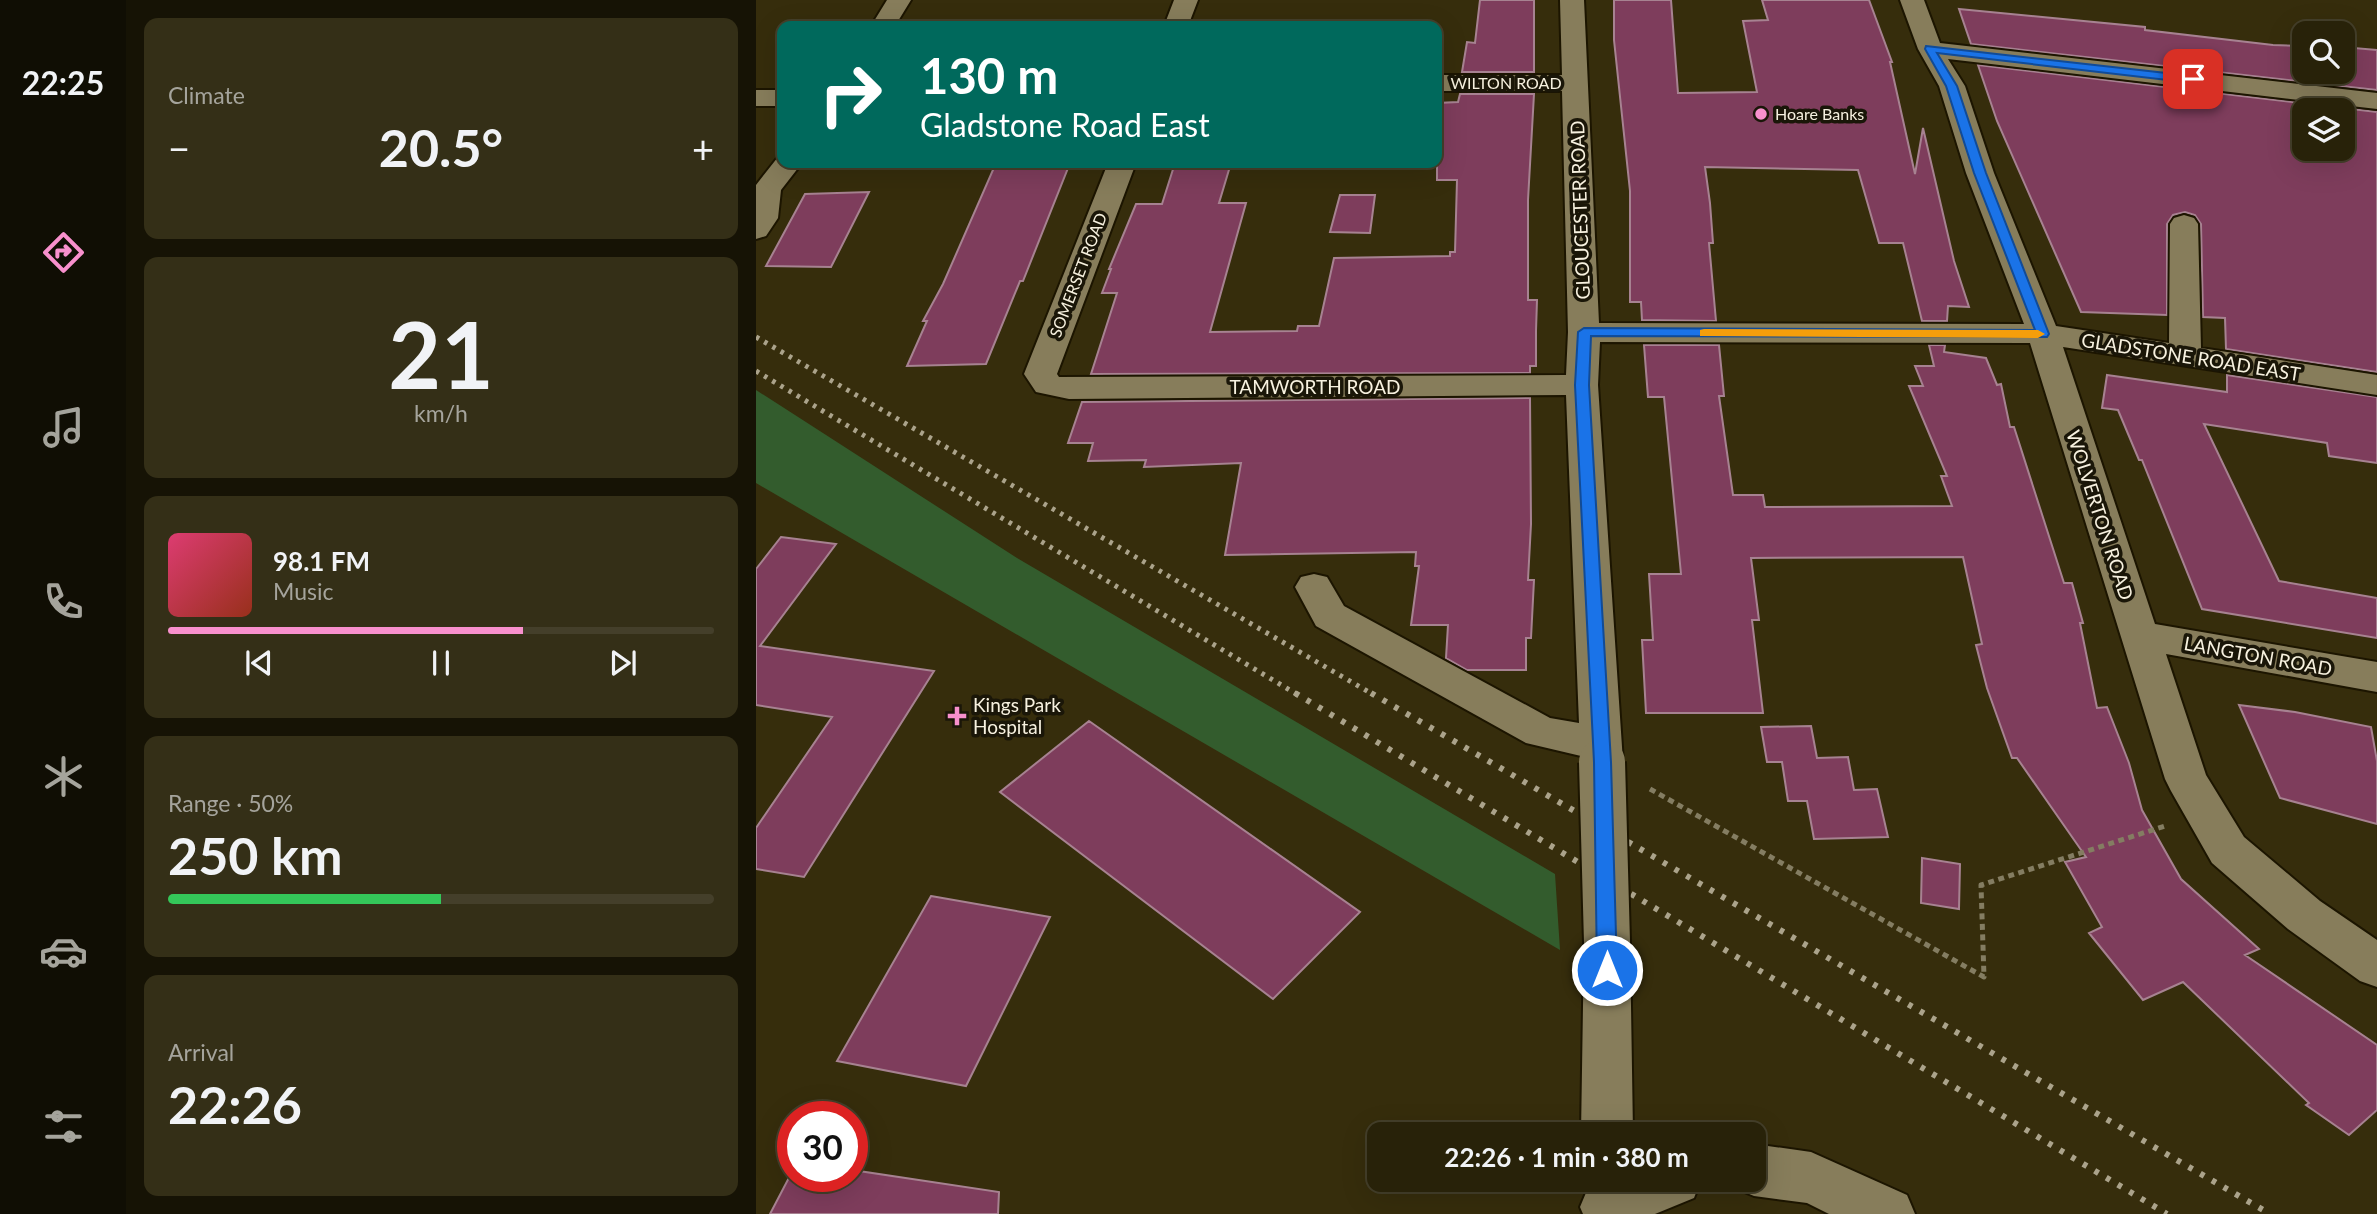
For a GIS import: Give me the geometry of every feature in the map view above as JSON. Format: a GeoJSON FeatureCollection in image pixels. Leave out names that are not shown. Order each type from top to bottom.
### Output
{"type":"FeatureCollection","features":[{"type":"Feature","properties":{"kind":"street"},"geometry":{"type":"LineString","coordinates":[[886,21],[899,0]]}},
{"type":"Feature","properties":{"kind":"street"},"geometry":{"type":"LineString","coordinates":[[1178,21],[1186,0]]}},
{"type":"Feature","properties":{"kind":"street","name":"GLOUCESTER ROAD"},"geometry":{"type":"LineString","coordinates":[[1572,0],[1584,332],[1582,385],[1602,753],[1607,942],[1607,1122]]}},
{"type":"Feature","properties":{"kind":"street","name":"WOLVERTON ROAD"},"geometry":{"type":"LineString","coordinates":[[1912,0],[1930,49],[1952,86],[1980,173],[2043,334],[2186,779],[2228,850],[2304,915],[2377,966]]}},
{"type":"Feature","properties":{"kind":"street"},"geometry":{"type":"LineString","coordinates":[[1930,49],[2377,101]]}},
{"type":"Feature","properties":{"kind":"street","name":"WILTON ROAD"},"geometry":{"type":"LineString","coordinates":[[1442,83],[1575,83]]}},
{"type":"Feature","properties":{"kind":"street"},"geometry":{"type":"LineString","coordinates":[[756,97],[777,97]]}},
{"type":"Feature","properties":{"kind":"street"},"geometry":{"type":"LineString","coordinates":[[756,230],[764,218],[767,189],[784,168]]}},
{"type":"Feature","properties":{"kind":"street","name":"SOMERSET ROAD"},"geometry":{"type":"LineString","coordinates":[[1048,385],[1040,374],[1120,168]]}},
{"type":"Feature","properties":{"kind":"street"},"geometry":{"type":"LineString","coordinates":[[2184,224],[2185,356]]}},
{"type":"Feature","properties":{"kind":"street","name":"GLADSTONE ROAD EAST"},"geometry":{"type":"LineString","coordinates":[[1584,332],[2043,334],[2377,385]]}},
{"type":"Feature","properties":{"kind":"street","name":"TAMWORTH ROAD"},"geometry":{"type":"LineString","coordinates":[[1048,385],[1069,389],[1582,385]]}},
{"type":"Feature","properties":{"kind":"street"},"geometry":{"type":"LineString","coordinates":[[1314,587],[1330,616],[1541,732],[1602,753]]}},
{"type":"Feature","properties":{"kind":"street","name":"LANGTON ROAD"},"geometry":{"type":"LineString","coordinates":[[2138,635],[2377,677]]}},
{"type":"Feature","properties":{"kind":"street"},"geometry":{"type":"LineString","coordinates":[[1766,1172],[1811,1178],[1888,1214]]}},
{"type":"Feature","properties":{"kind":"street"},"geometry":{"type":"LineString","coordinates":[[1607,1200],[1634,1192]]}},
{"type":"Feature","properties":{"kind":"path"},"geometry":{"type":"LineString","coordinates":[[1602,753],[1984,977],[1981,885],[2206,813]]}},
{"type":"Feature","properties":{"kind":"green space"},"geometry":{"type":"Polygon","coordinates":[[[756,390],[1017,558],[1555,874],[1560,950],[756,483],[756,390]]]}},
{"type":"Feature","properties":{"kind":"building"},"geometry":{"type":"Polygon","coordinates":[[[1480,0],[1534,0],[1534,72],[1462,72],[1467,42],[1475,43],[1480,0]]]}},
{"type":"Feature","properties":{"kind":"building"},"geometry":{"type":"Polygon","coordinates":[[[1614,0],[1671,0],[1678,93],[1757,92],[1743,21],[1768,20],[1762,0],[1869,0],[1892,62],[1915,174],[1923,128],[1954,261],[1969,307],[1948,306],[1947,321],[1922,321],[1903,243],[1879,243],[1858,170],[1705,167],[1713,243],[1709,243],[1716,321],[1642,320],[1641,302],[1630,302],[1630,191],[1614,40],[1614,0]]]}},
{"type":"Feature","properties":{"kind":"building"},"geometry":{"type":"Polygon","coordinates":[[[1959,9],[2145,27],[2145,30],[2292,46],[2292,80],[1971,44],[1959,9]]]}},
{"type":"Feature","properties":{"kind":"building"},"geometry":{"type":"Polygon","coordinates":[[[2355,48],[2377,50],[2377,90],[2324,84],[2355,84],[2355,48]]]}},
{"type":"Feature","properties":{"kind":"building"},"geometry":{"type":"Polygon","coordinates":[[[1978,65],[2292,102],[2292,161],[2355,161],[2355,109],[2377,112],[2377,372],[2226,349],[2225,318],[2203,317],[2201,224],[2195,215],[2185,212],[2173,215],[2167,224],[2167,315],[2081,312],[1997,121],[1978,65]]]}},
{"type":"Feature","properties":{"kind":"building"},"geometry":{"type":"Polygon","coordinates":[[[1460,94],[1534,94],[1528,200],[1528,300],[1537,300],[1536,366],[1530,366],[1530,373],[1091,374],[1117,293],[1102,293],[1109,269],[1136,204],[1162,204],[1173,168],[1230,168],[1219,203],[1246,203],[1210,332],[1297,331],[1298,326],[1319,326],[1334,258],[1450,256],[1450,252],[1455,252],[1457,180],[1437,180],[1437,168],[1442,168],[1442,103],[1458,102],[1460,94]]]}},
{"type":"Feature","properties":{"kind":"building"},"geometry":{"type":"Polygon","coordinates":[[[994,168],[1068,168],[986,364],[907,366],[927,321],[923,321],[943,284],[994,168]]]}},
{"type":"Feature","properties":{"kind":"building"},"geometry":{"type":"Polygon","coordinates":[[[869,192],[831,267],[766,266],[805,194],[869,192]]]}},
{"type":"Feature","properties":{"kind":"building"},"geometry":{"type":"Polygon","coordinates":[[[1340,195],[1375,195],[1370,233],[1330,232],[1340,195]]]}},
{"type":"Feature","properties":{"kind":"building"},"geometry":{"type":"Polygon","coordinates":[[[1644,345],[1719,345],[1724,396],[1719,396],[1733,495],[1763,495],[1765,507],[1952,506],[1941,476],[1947,476],[1909,386],[1923,386],[1915,366],[1934,366],[1929,345],[1945,345],[1944,352],[1986,358],[1997,385],[2001,384],[2010,427],[2014,427],[2064,583],[2072,583],[2083,623],[2080,623],[2097,708],[2107,707],[2129,763],[2142,810],[2181,879],[2259,949],[2245,955],[2377,1045],[2377,1110],[2349,1135],[2306,1105],[2309,1103],[2183,982],[2143,1000],[2089,933],[2102,927],[2065,862],[2086,857],[2017,758],[2012,758],[1987,688],[1976,645],[1982,644],[1963,557],[1751,558],[1759,620],[1752,620],[1763,713],[1646,713],[1642,640],[1653,640],[1649,574],[1681,574],[1664,397],[1648,397],[1644,345]]]}},
{"type":"Feature","properties":{"kind":"building"},"geometry":{"type":"Polygon","coordinates":[[[2107,375],[2227,392],[2227,375],[2377,397],[2377,463],[2329,456],[2327,443],[2204,424],[2279,581],[2377,598],[2377,638],[2202,609],[2142,460],[2139,460],[2118,410],[2102,408],[2107,375]]]}},
{"type":"Feature","properties":{"kind":"building"},"geometry":{"type":"Polygon","coordinates":[[[1530,398],[1531,524],[1528,580],[1534,580],[1531,638],[1526,638],[1526,670],[1467,670],[1446,658],[1448,625],[1411,625],[1419,566],[1415,566],[1416,552],[1225,555],[1241,463],[1144,467],[1146,460],[1088,461],[1093,443],[1068,443],[1082,402],[1530,398]]]}},
{"type":"Feature","properties":{"kind":"building"},"geometry":{"type":"Polygon","coordinates":[[[781,537],[836,544],[760,646],[934,671],[804,877],[756,869],[756,828],[832,717],[756,705],[756,569],[781,537]]]}},
{"type":"Feature","properties":{"kind":"building"},"geometry":{"type":"Polygon","coordinates":[[[2239,705],[2295,712],[2371,727],[2377,761],[2377,824],[2280,798],[2239,705]]]}},
{"type":"Feature","properties":{"kind":"building"},"geometry":{"type":"Polygon","coordinates":[[[1089,721],[1360,912],[1273,999],[1000,792],[1089,721]]]}},
{"type":"Feature","properties":{"kind":"building"},"geometry":{"type":"Polygon","coordinates":[[[1811,726],[1817,758],[1848,757],[1854,790],[1877,789],[1888,837],[1814,839],[1807,801],[1788,801],[1782,762],[1767,762],[1761,727],[1811,726]]]}},
{"type":"Feature","properties":{"kind":"building"},"geometry":{"type":"Polygon","coordinates":[[[1922,858],[1960,864],[1959,909],[1921,903],[1922,858]]]}},
{"type":"Feature","properties":{"kind":"building"},"geometry":{"type":"Polygon","coordinates":[[[931,896],[1050,917],[966,1086],[837,1061],[931,896]]]}},
{"type":"Feature","properties":{"kind":"building"},"geometry":{"type":"Polygon","coordinates":[[[868,1172],[999,1192],[998,1214],[770,1214],[782,1192],[868,1192],[868,1172]]]}},
{"type":"Feature","properties":{"kind":"railway"},"geometry":{"type":"LineString","coordinates":[[756,337],[1374,695]]}},
{"type":"Feature","properties":{"kind":"railway"},"geometry":{"type":"LineString","coordinates":[[756,371],[1298,695]]}},
{"type":"Feature","properties":{"kind":"railway"},"geometry":{"type":"LineString","coordinates":[[1295,693],[2167,1214]]}},
{"type":"Feature","properties":{"kind":"railway"},"geometry":{"type":"LineString","coordinates":[[1371,693],[2270,1214]]}},
{"type":"Feature","properties":{"kind":"slow traffic"},"geometry":{"type":"LineString","coordinates":[[1704,333],[2038,334]]}},
{"type":"Feature","properties":{"kind":"place","name":"Hoare Banks"},"geometry":{"type":"Point","coordinates":[1761,114]}},
{"type":"Feature","properties":{"kind":"place","name":"Kings Park Hospital"},"geometry":{"type":"Point","coordinates":[957,716]}},
{"type":"Feature","properties":{"kind":"route"},"geometry":{"type":"LineString","coordinates":[[1607,970],[1602,762],[1582,385],[1584,332],[2043,334],[1980,173],[1952,86],[1930,49],[2193,79]]}}]}
